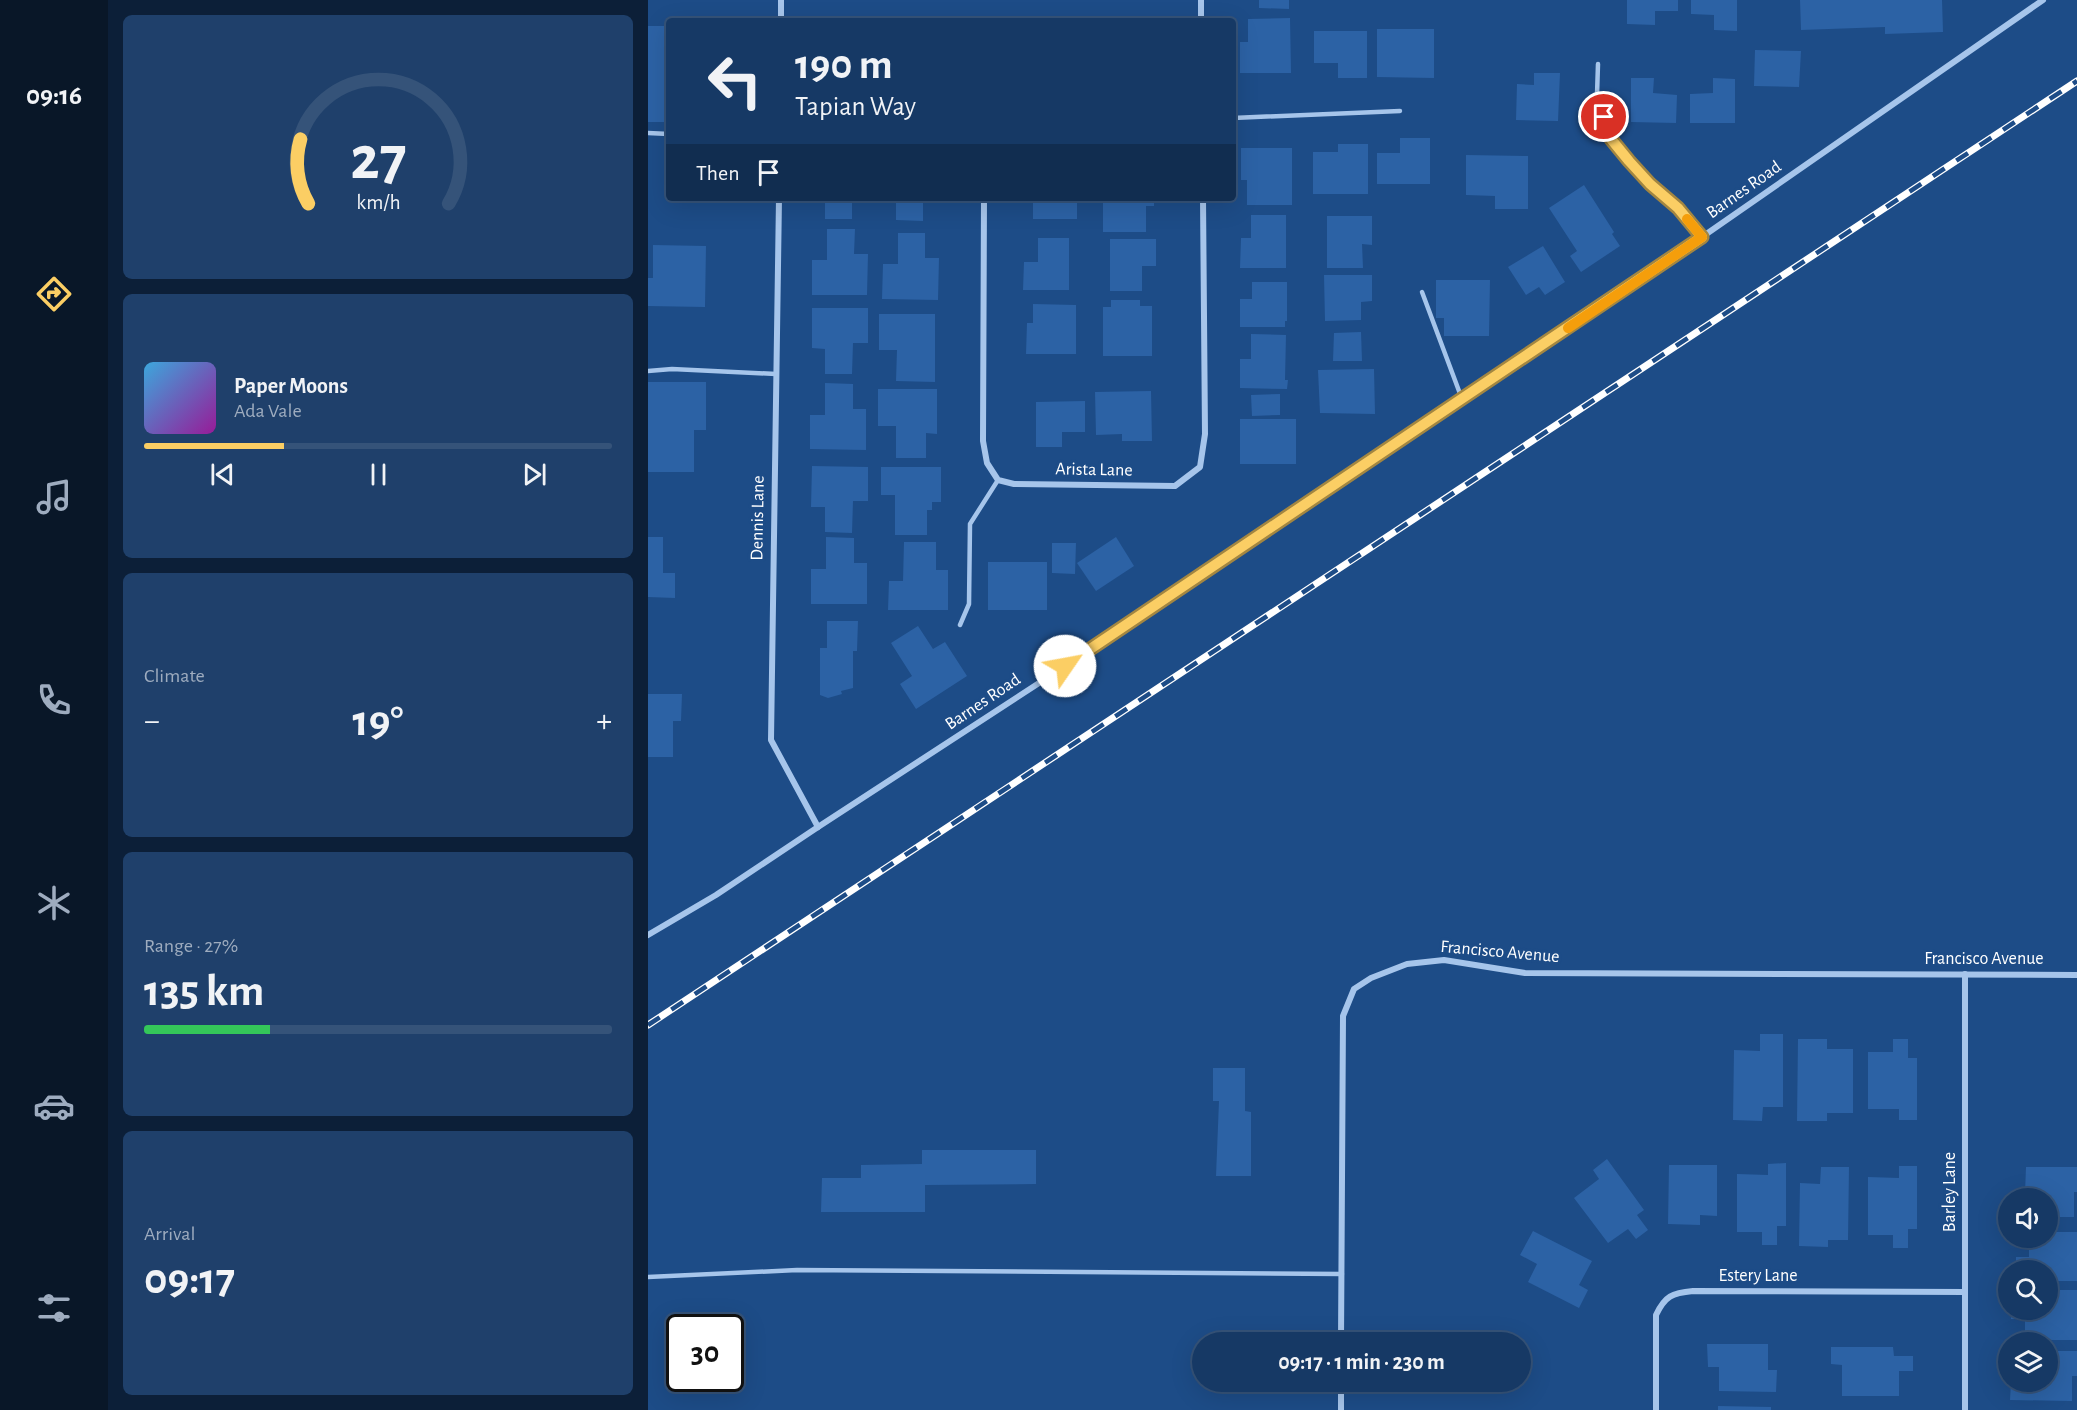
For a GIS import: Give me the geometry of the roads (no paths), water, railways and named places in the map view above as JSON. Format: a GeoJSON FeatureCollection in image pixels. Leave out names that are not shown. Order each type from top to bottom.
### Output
{"type":"FeatureCollection","features":[{"type":"Feature","properties":{"kind":"street"},"geometry":{"type":"LineString","coordinates":[[781,0],[781,18]]}},
{"type":"Feature","properties":{"kind":"street"},"geometry":{"type":"LineString","coordinates":[[1201,18],[1202,0]]}},
{"type":"Feature","properties":{"kind":"street","name":"Barnes Road"},"geometry":{"type":"LineString","coordinates":[[648,935],[716,895],[818,826],[1112,636],[1702,237],[2043,0]]}},
{"type":"Feature","properties":{"kind":"street","name":"Dennis Lane"},"geometry":{"type":"LineString","coordinates":[[779,201],[771,740],[818,826]]}},
{"type":"Feature","properties":{"kind":"street"},"geometry":{"type":"LineString","coordinates":[[984,201],[983,441],[987,463],[998,480]]}},
{"type":"Feature","properties":{"kind":"street","name":"Arista Lane"},"geometry":{"type":"LineString","coordinates":[[998,480],[1014,484],[1175,486],[1200,467],[1205,434],[1203,201]]}},
{"type":"Feature","properties":{"kind":"street","name":"Francisco Avenue"},"geometry":{"type":"LineString","coordinates":[[1341,1332],[1343,1016],[1354,989],[1371,978],[1407,964],[1444,960],[1525,973],[2077,975]]}},
{"type":"Feature","properties":{"kind":"street","name":"Barley Lane"},"geometry":{"type":"LineString","coordinates":[[1965,974],[1965,1410]]}},
{"type":"Feature","properties":{"kind":"street","name":"Estery Lane"},"geometry":{"type":"LineString","coordinates":[[1656,1410],[1656,1315],[1663,1301],[1677,1292],[1965,1292]]}},
{"type":"Feature","properties":{"kind":"street"},"geometry":{"type":"LineString","coordinates":[[1341,1392],[1341,1410]]}},
{"type":"Feature","properties":{"kind":"lane"},"geometry":{"type":"LineString","coordinates":[[1598,64],[1597,95],[1611,139],[1636,168],[1678,208],[1702,237]]}},
{"type":"Feature","properties":{"kind":"lane"},"geometry":{"type":"LineString","coordinates":[[1236,118],[1400,111]]}},
{"type":"Feature","properties":{"kind":"lane"},"geometry":{"type":"LineString","coordinates":[[648,134],[666,134]]}},
{"type":"Feature","properties":{"kind":"lane"},"geometry":{"type":"LineString","coordinates":[[1422,292],[1462,399]]}},
{"type":"Feature","properties":{"kind":"lane"},"geometry":{"type":"LineString","coordinates":[[648,371],[672,369],[776,374]]}},
{"type":"Feature","properties":{"kind":"lane"},"geometry":{"type":"LineString","coordinates":[[960,625],[969,604],[970,524],[998,480]]}},
{"type":"Feature","properties":{"kind":"lane"},"geometry":{"type":"LineString","coordinates":[[648,1277],[797,1270],[1342,1274]]}},
{"type":"Feature","properties":{"kind":"railway"},"geometry":{"type":"LineString","coordinates":[[648,1025],[2077,81]]}}]}
